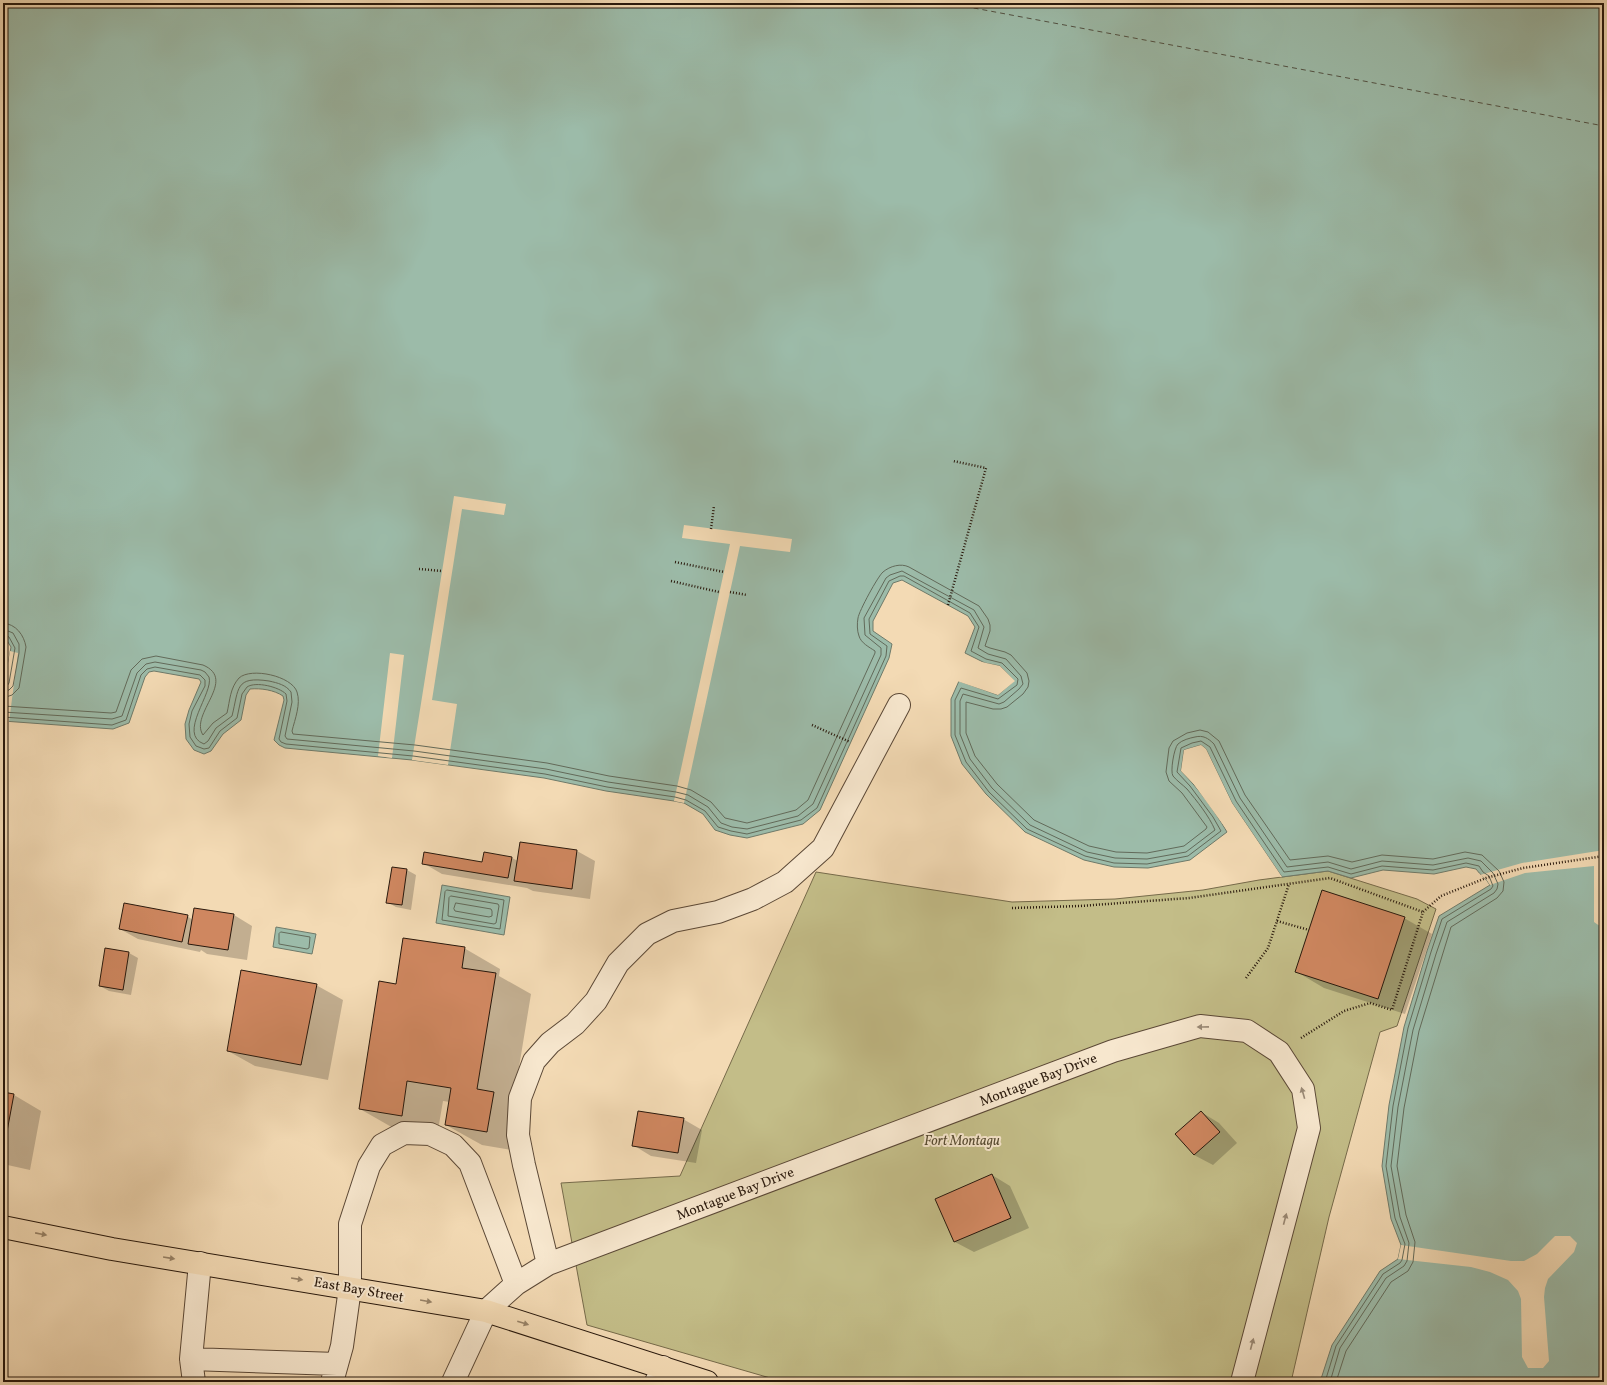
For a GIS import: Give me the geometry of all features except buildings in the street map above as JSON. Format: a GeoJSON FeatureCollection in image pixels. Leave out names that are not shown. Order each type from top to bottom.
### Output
{"type":"FeatureCollection","features":[{"type":"Feature","properties":{"kind":"highway","name":"East Bay Street"},"geometry":{"type":"LineString","coordinates":[[3,1227],[112,1249],[486,1311],[660,1374],[707,1382]]}},
{"type":"Feature","properties":{"kind":"street"},"geometry":{"type":"LineString","coordinates":[[548,1264],[518,1135],[520,1098],[534,1061],[550,1043],[575,1024],[596,1001],[618,963],[647,934],[673,921],[718,912],[753,899],[785,882],[823,848],[899,705]]}},
{"type":"Feature","properties":{"kind":"street","name":"Montague Bay Drive"},"geometry":{"type":"LineString","coordinates":[[486,1311],[516,1284],[548,1264],[1113,1051],[1200,1026],[1246,1031],[1279,1052],[1303,1089],[1309,1128],[1242,1382]]}},
{"type":"Feature","properties":{"kind":"street"},"geometry":{"type":"LineString","coordinates":[[191,1359],[335,1373],[342,1346],[350,1288],[350,1224],[369,1166],[382,1145],[404,1133],[430,1134],[453,1145],[470,1163],[516,1284]]}},
{"type":"Feature","properties":{"kind":"street"},"geometry":{"type":"LineString","coordinates":[[194,1382],[191,1359],[200,1263]]}},
{"type":"Feature","properties":{"kind":"street"},"geometry":{"type":"LineString","coordinates":[[453,1382],[486,1311]]}},
{"type":"Feature","properties":{"kind":"path"},"geometry":{"type":"LineString","coordinates":[[948,606],[986,468],[953,461]]}},
{"type":"Feature","properties":{"kind":"path"},"geometry":{"type":"LineString","coordinates":[[711,528],[714,506]]}},
{"type":"Feature","properties":{"kind":"path"},"geometry":{"type":"LineString","coordinates":[[675,562],[724,572]]}},
{"type":"Feature","properties":{"kind":"path"},"geometry":{"type":"LineString","coordinates":[[419,569],[442,571]]}},
{"type":"Feature","properties":{"kind":"path"},"geometry":{"type":"LineString","coordinates":[[670,581],[719,592]]}},
{"type":"Feature","properties":{"kind":"path"},"geometry":{"type":"LineString","coordinates":[[730,592],[747,595]]}},
{"type":"Feature","properties":{"kind":"path"},"geometry":{"type":"LineString","coordinates":[[812,725],[852,743]]}},
{"type":"Feature","properties":{"kind":"path"},"geometry":{"type":"LineString","coordinates":[[1279,1052],[1344,1010],[1370,1003],[1392,1010],[1423,912],[1441,896],[1486,878],[1523,868],[1604,856]]}},
{"type":"Feature","properties":{"kind":"path"},"geometry":{"type":"LineString","coordinates":[[1012,908],[1080,906],[1189,898],[1330,878],[1423,912]]}},
{"type":"Feature","properties":{"kind":"path"},"geometry":{"type":"LineString","coordinates":[[1246,978],[1268,948],[1289,884]]}},
{"type":"Feature","properties":{"kind":"path"},"geometry":{"type":"LineString","coordinates":[[1277,921],[1309,930]]}},
{"type":"Feature","properties":{"kind":"green space","name":"Fort Montagu"},"geometry":{"type":"Polygon","coordinates":[[[1328,871],[1417,899],[1436,909],[1397,1026],[1380,1032],[1329,1217],[1291,1382],[784,1382],[587,1325],[561,1183],[680,1176],[816,872],[1012,902],[1115,899],[1203,890],[1259,880],[1328,871]]]}},
{"type":"Feature","properties":{"kind":"water"},"geometry":{"type":"Polygon","coordinates":[[[3,3],[1604,3],[1604,1382],[1320,1382],[1332,1345],[1380,1271],[1398,1259],[1401,1245],[1391,1219],[1382,1166],[1389,1105],[1404,1027],[1439,916],[1490,885],[1487,880],[1476,869],[1466,867],[1434,874],[1383,870],[1351,878],[1328,871],[1282,877],[1232,803],[1206,749],[1201,745],[1184,750],[1181,771],[1206,800],[1227,832],[1190,860],[1148,868],[1114,867],[1084,860],[1025,832],[986,794],[962,764],[951,736],[951,699],[959,681],[998,695],[1014,681],[1000,666],[985,663],[965,653],[975,627],[968,616],[902,580],[893,583],[873,621],[873,631],[892,644],[889,658],[820,810],[803,824],[747,838],[730,835],[715,830],[703,814],[684,803],[674,801],[606,791],[544,778],[412,760],[285,748],[274,740],[284,700],[283,696],[276,692],[263,689],[250,689],[246,695],[241,720],[223,734],[211,751],[204,754],[194,750],[186,739],[185,724],[189,710],[201,682],[199,679],[154,671],[149,672],[145,677],[129,723],[113,729],[3,721],[3,693],[11,647],[6,639],[3,638],[3,3]]]}},
{"type":"Feature","properties":{"kind":"water"},"geometry":{"type":"Polygon","coordinates":[[[442,885],[510,897],[504,935],[436,923],[442,885]]]}},
{"type":"Feature","properties":{"kind":"water"},"geometry":{"type":"Polygon","coordinates":[[[276,927],[316,934],[312,954],[273,947],[276,927]]]}},
{"type":"Feature","properties":{"kind":"pier"},"geometry":{"type":"Polygon","coordinates":[[[454,496],[506,504],[504,515],[462,509],[432,700],[457,704],[448,765],[412,760],[454,496]]]}},
{"type":"Feature","properties":{"kind":"pier"},"geometry":{"type":"Polygon","coordinates":[[[684,525],[792,539],[790,552],[740,546],[684,803],[674,801],[730,544],[682,538],[684,525]]]}},
{"type":"Feature","properties":{"kind":"pier"},"geometry":{"type":"Polygon","coordinates":[[[10,651],[18,653],[9,722],[3,721],[3,693],[10,651]]]}},
{"type":"Feature","properties":{"kind":"pier"},"geometry":{"type":"Polygon","coordinates":[[[390,653],[404,655],[392,758],[378,756],[390,653]]]}},
{"type":"Feature","properties":{"kind":"pier"},"geometry":{"type":"Polygon","coordinates":[[[977,661],[1000,666],[1015,681],[998,695],[957,681],[959,679],[997,693],[1012,681],[999,668],[977,661]]]}},
{"type":"Feature","properties":{"kind":"pier"},"geometry":{"type":"Polygon","coordinates":[[[1201,745],[1206,749],[1232,803],[1282,877],[1280,877],[1230,804],[1205,750],[1200,747],[1186,752],[1183,771],[1195,782],[1218,813],[1229,833],[1193,783],[1181,771],[1184,750],[1201,745]]]}},
{"type":"Feature","properties":{"kind":"pier"},"geometry":{"type":"Polygon","coordinates":[[[1604,850],[1604,929],[1594,922],[1594,866],[1525,873],[1490,885],[1486,879],[1480,875],[1522,863],[1604,850]]]}},
{"type":"Feature","properties":{"kind":"pier"},"geometry":{"type":"Polygon","coordinates":[[[1555,1236],[1570,1236],[1577,1243],[1574,1252],[1548,1279],[1545,1288],[1544,1297],[1549,1361],[1543,1368],[1528,1368],[1522,1357],[1521,1299],[1518,1291],[1508,1280],[1490,1272],[1471,1267],[1398,1259],[1401,1245],[1511,1261],[1524,1261],[1537,1254],[1555,1236]]]}},
{"type":"Feature","properties":{"kind":"ferry route"},"geometry":{"type":"LineString","coordinates":[[947,3],[1604,126]]}}]}
